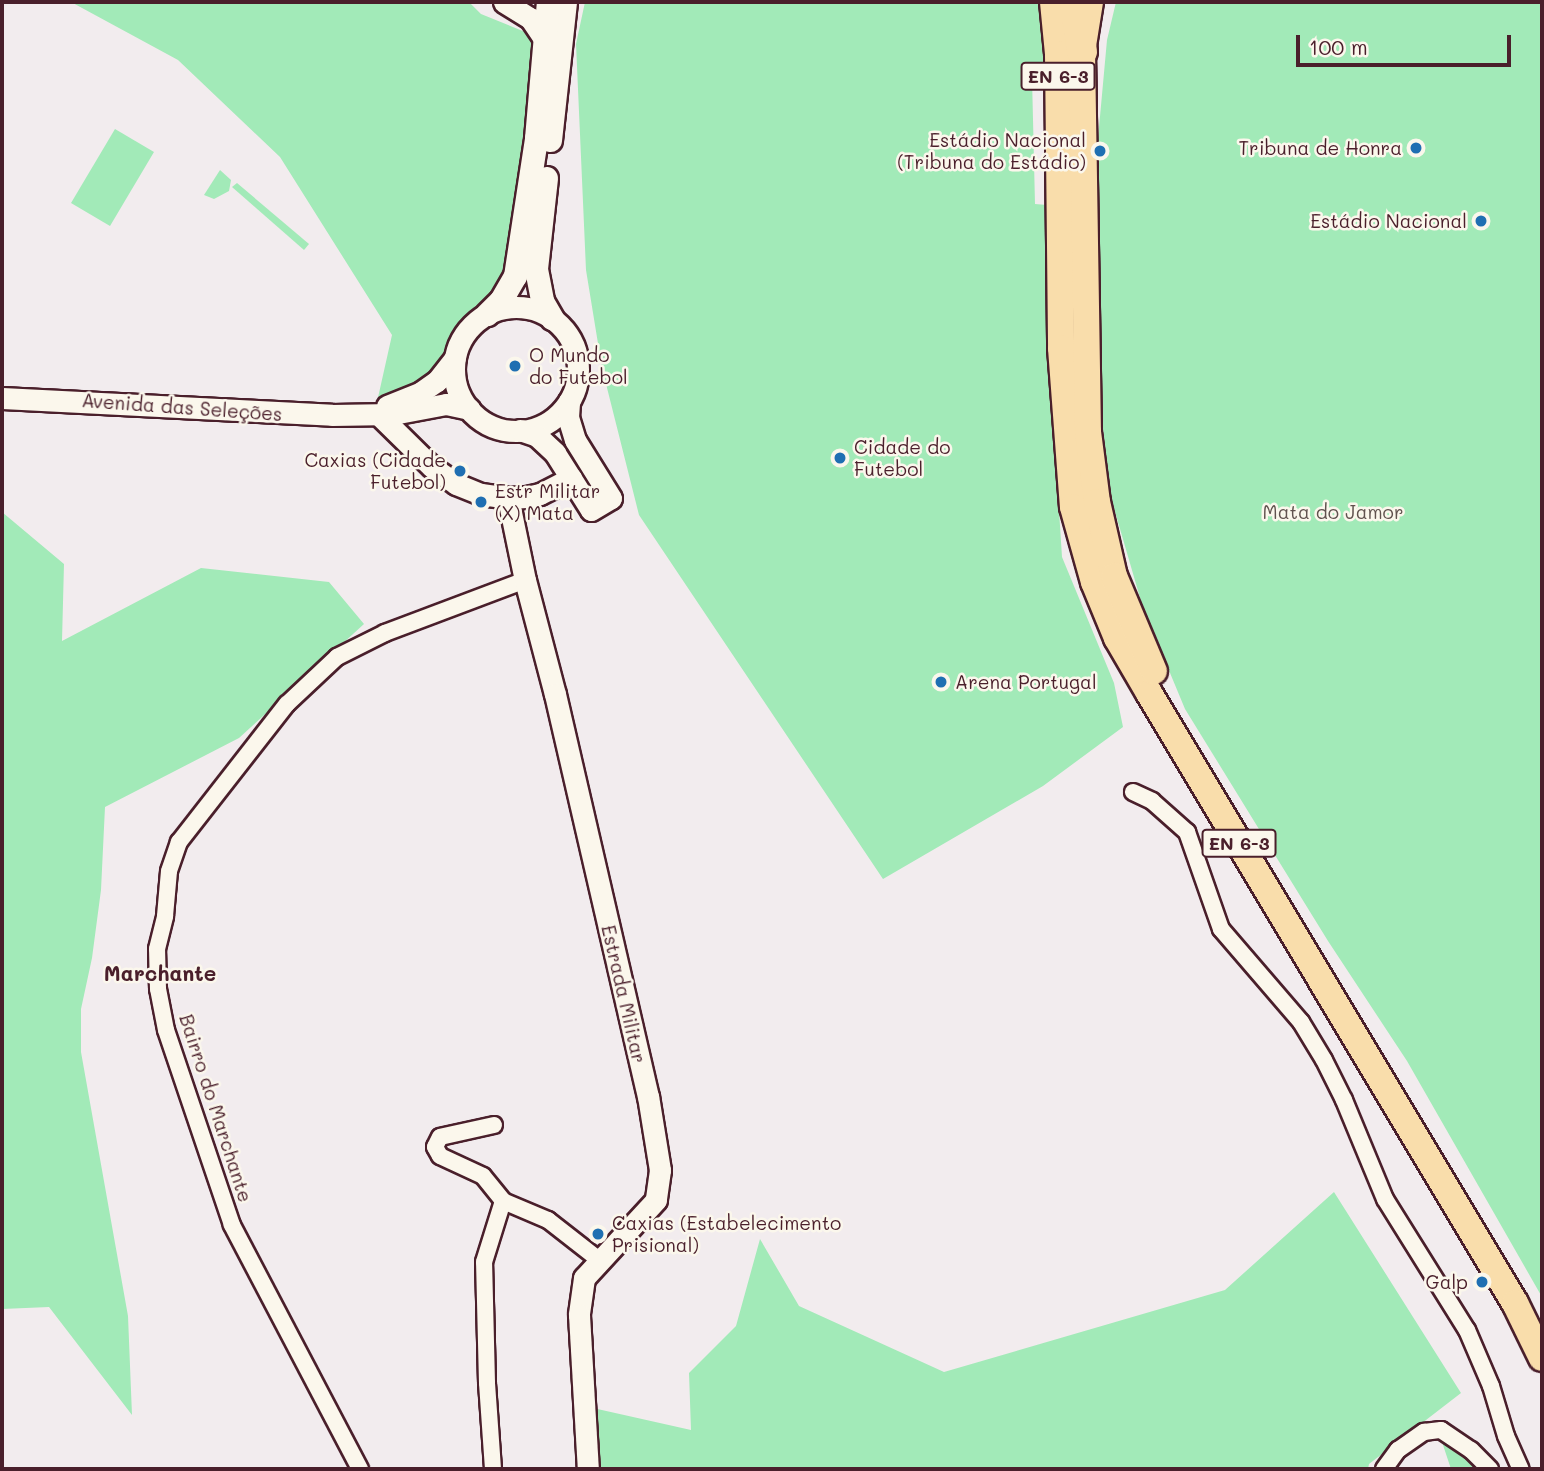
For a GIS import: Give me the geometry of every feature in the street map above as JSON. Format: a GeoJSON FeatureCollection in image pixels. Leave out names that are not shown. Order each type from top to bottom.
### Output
{"type":"FeatureCollection","features":[{"type":"Feature","properties":{"kind":"highway"},"geometry":{"type":"LineString","coordinates":[[1074,2],[1082,52]]}},
{"type":"Feature","properties":{"kind":"main road"},"geometry":{"type":"LineString","coordinates":[[487,314],[501,300],[515,276],[536,138],[542,36],[548,2]]}},
{"type":"Feature","properties":{"kind":"main road"},"geometry":{"type":"LineString","coordinates":[[552,318],[542,301],[536,269],[565,2]]}},
{"type":"Feature","properties":{"kind":"main road","name":"EN 6-3"},"geometry":{"type":"LineString","coordinates":[[1053,2],[1058,54],[1061,348],[1073,507],[1094,582],[1117,638],[1142,682],[1508,1292],[1542,1358]]}},
{"type":"Feature","properties":{"kind":"main road"},"geometry":{"type":"LineString","coordinates":[[1082,52],[1090,2]]}},
{"type":"Feature","properties":{"kind":"main road","name":"EN 6-3"},"geometry":{"type":"LineString","coordinates":[[1082,52],[1088,432],[1097,502],[1114,576],[1160,683],[1494,1236],[1542,1325]]}},
{"type":"Feature","properties":{"kind":"street"},"geometry":{"type":"LineString","coordinates":[[505,2],[530,18],[542,36]]}},
{"type":"Feature","properties":{"kind":"street"},"geometry":{"type":"LineString","coordinates":[[520,307],[552,318],[568,334],[577,356],[577,379],[569,401],[568,416],[575,440],[611,498],[591,510],[547,444],[520,430],[496,427],[469,409],[458,390],[455,358],[469,328],[487,314],[520,307]]}},
{"type":"Feature","properties":{"kind":"street","name":"Avenida das Seleções"},"geometry":{"type":"LineString","coordinates":[[370,415],[421,392],[437,381],[455,358]]}},
{"type":"Feature","properties":{"kind":"street","name":"Avenida das Seleções"},"geometry":{"type":"LineString","coordinates":[[2,398],[370,415],[446,404],[469,409]]}},
{"type":"Feature","properties":{"kind":"street"},"geometry":{"type":"LineString","coordinates":[[520,430],[552,418],[569,401]]}},
{"type":"Feature","properties":{"kind":"street"},"geometry":{"type":"LineString","coordinates":[[413,449],[409,426],[414,414],[421,409]]}},
{"type":"Feature","properties":{"kind":"street"},"geometry":{"type":"LineString","coordinates":[[370,415],[456,484],[481,494],[508,498],[540,494],[571,478]]}},
{"type":"Feature","properties":{"kind":"street","name":"Estrada Militar"},"geometry":{"type":"LineString","coordinates":[[508,498],[525,580],[555,694],[645,1083],[660,1170],[656,1200],[598,1259],[584,1278],[579,1315],[588,1469]]}},
{"type":"Feature","properties":{"kind":"street","name":"Bairro do Marchante"},"geometry":{"type":"LineString","coordinates":[[360,1469],[232,1225],[166,1030],[158,989],[157,949],[165,916],[169,871],[180,842],[287,704],[337,657],[385,633],[525,580]]}},
{"type":"Feature","properties":{"kind":"street"},"geometry":{"type":"LineString","coordinates":[[1133,792],[1152,801],[1187,831],[1221,929],[1301,1022],[1324,1060],[1385,1199],[1466,1330],[1491,1386],[1506,1436],[1521,1469]]}},
{"type":"Feature","properties":{"kind":"street"},"geometry":{"type":"LineString","coordinates":[[494,1125],[440,1137],[435,1147],[440,1156],[483,1176],[503,1201],[548,1220],[598,1259]]}},
{"type":"Feature","properties":{"kind":"street"},"geometry":{"type":"LineString","coordinates":[[493,1469],[487,1383],[484,1262],[503,1201]]}},
{"type":"Feature","properties":{"kind":"street"},"geometry":{"type":"LineString","coordinates":[[1384,1469],[1398,1450],[1424,1432],[1441,1430],[1471,1450],[1490,1469]]}},
{"type":"Feature","properties":{"kind":"green space"},"geometry":{"type":"Polygon","coordinates":[[[71,2],[469,2],[481,14],[530,34],[535,42],[505,283],[467,314],[445,363],[389,403],[377,402],[392,335],[280,157],[178,60],[71,2]]]}},
{"type":"Feature","properties":{"kind":"green space","name":"Cidade do Futebol"},"geometry":{"type":"Polygon","coordinates":[[[585,2],[1039,2],[1045,78],[1032,77],[1035,204],[1047,205],[1052,401],[1062,557],[1114,683],[1123,727],[1043,786],[883,879],[639,515],[602,368],[586,270],[576,44],[585,2]]]}},
{"type":"Feature","properties":{"kind":"green space","name":"Mata do Jamor"},"geometry":{"type":"Polygon","coordinates":[[[1116,2],[1542,2],[1542,1297],[1407,1061],[1328,941],[1185,709],[1143,608],[1111,498],[1101,412],[1095,171],[1107,40],[1116,2]]]}},
{"type":"Feature","properties":{"kind":"green space"},"geometry":{"type":"Polygon","coordinates":[[[115,129],[154,152],[110,226],[71,203],[115,129]]]}},
{"type":"Feature","properties":{"kind":"green space"},"geometry":{"type":"Polygon","coordinates":[[[220,170],[231,180],[229,191],[214,199],[204,195],[220,170]]]}},
{"type":"Feature","properties":{"kind":"green space"},"geometry":{"type":"Polygon","coordinates":[[[237,183],[309,244],[304,250],[232,187],[237,183]]]}},
{"type":"Feature","properties":{"kind":"green space"},"geometry":{"type":"Polygon","coordinates":[[[2,512],[64,564],[62,641],[201,568],[329,582],[364,624],[239,738],[105,807],[101,890],[92,958],[81,1009],[81,1052],[128,1316],[132,1415],[49,1307],[2,1309],[2,512]]]}},
{"type":"Feature","properties":{"kind":"green space"},"geometry":{"type":"Polygon","coordinates":[[[1334,1192],[1461,1393],[1369,1464],[1368,1469],[587,1469],[584,1406],[691,1430],[689,1373],[736,1326],[760,1239],[799,1306],[944,1372],[1225,1290],[1334,1192]]]}},
{"type":"Feature","properties":{"kind":"green space"},"geometry":{"type":"Polygon","coordinates":[[[1442,1442],[1455,1442],[1483,1469],[1451,1469],[1442,1442]]]}},
{"type":"Feature","properties":{"kind":"place","name":"Tribuna de Honra"},"geometry":{"type":"Point","coordinates":[1416,148]}},
{"type":"Feature","properties":{"kind":"place","name":"Estádio Nacional (Tribuna do Estádio)"},"geometry":{"type":"Point","coordinates":[1100,151]}},
{"type":"Feature","properties":{"kind":"place","name":"Estádio Nacional"},"geometry":{"type":"Point","coordinates":[1481,221]}},
{"type":"Feature","properties":{"kind":"place","name":"O Mundo do Futebol"},"geometry":{"type":"Point","coordinates":[515,366]}},
{"type":"Feature","properties":{"kind":"place","name":"Cidade do Futebol"},"geometry":{"type":"Point","coordinates":[840,458]}},
{"type":"Feature","properties":{"kind":"place","name":"Caxias (Cidade Futebol)"},"geometry":{"type":"Point","coordinates":[460,471]}},
{"type":"Feature","properties":{"kind":"place","name":"Estr Militar (X) Mata"},"geometry":{"type":"Point","coordinates":[481,502]}},
{"type":"Feature","properties":{"kind":"place","name":"Arena Portugal"},"geometry":{"type":"Point","coordinates":[941,682]}},
{"type":"Feature","properties":{"kind":"place","name":"Caxias (Estabelecimento Prisional)"},"geometry":{"type":"Point","coordinates":[598,1234]}},
{"type":"Feature","properties":{"kind":"place","name":"Galp"},"geometry":{"type":"Point","coordinates":[1482,1282]}},
{"type":"Feature","properties":{"kind":"district","name":"Marchante"},"geometry":{"type":"Point","coordinates":[160,973]}}]}
